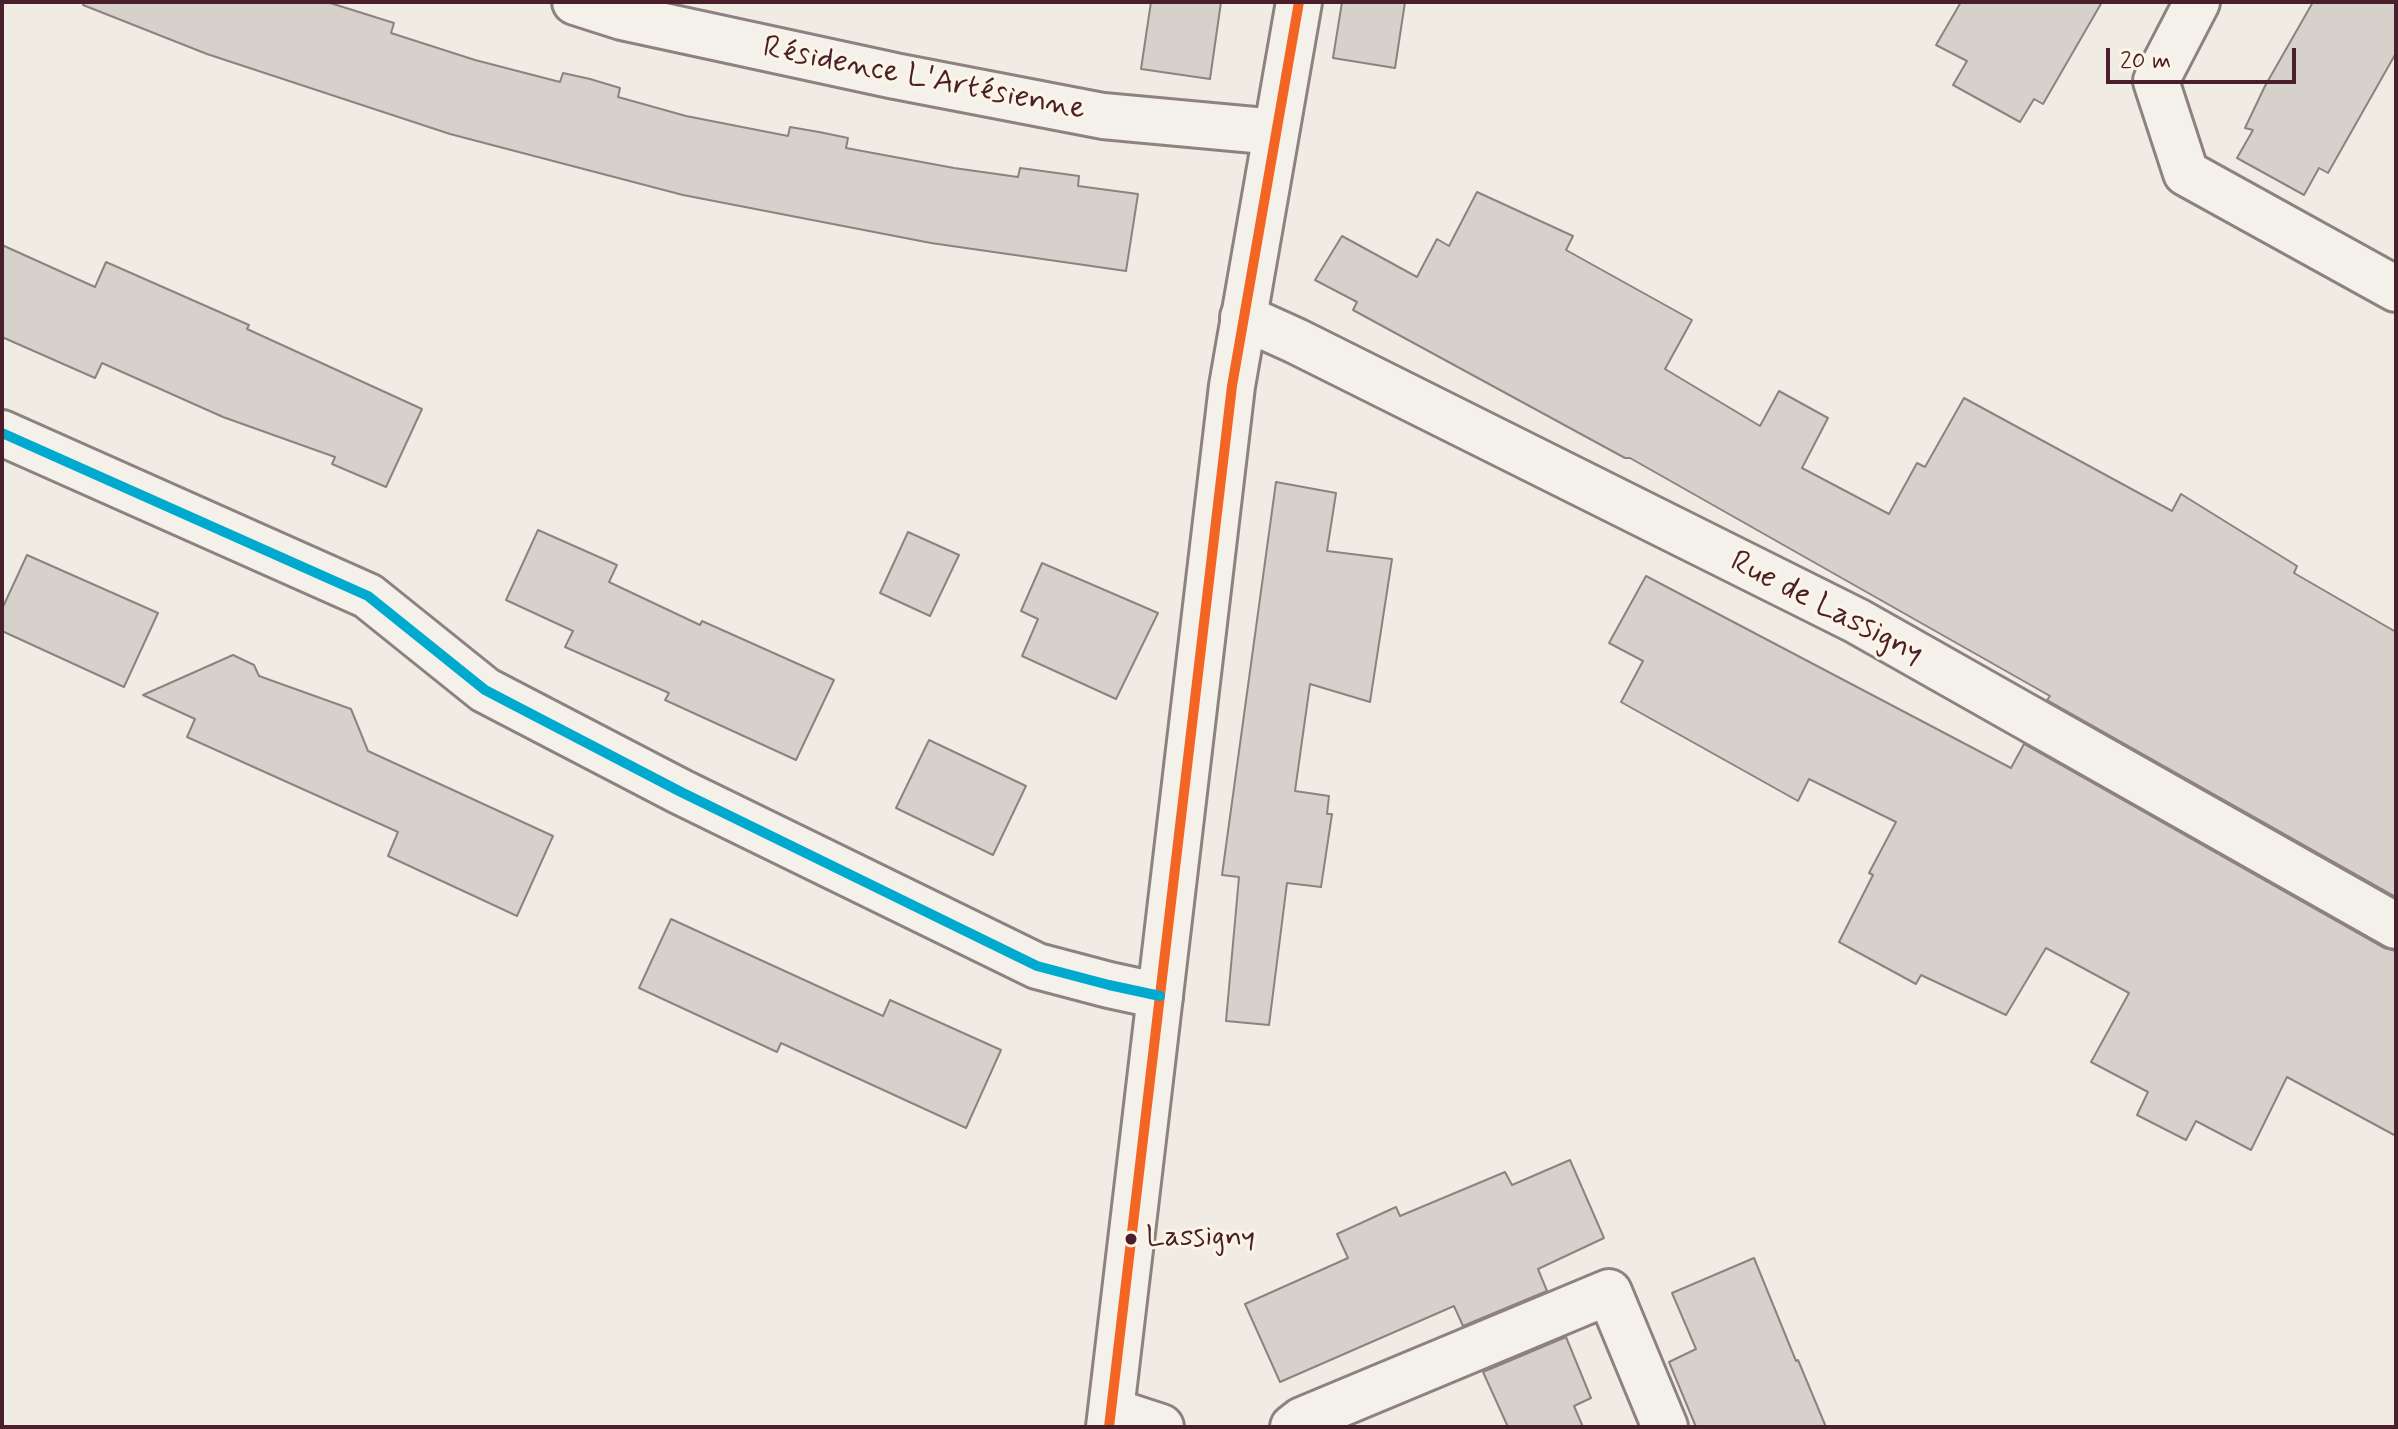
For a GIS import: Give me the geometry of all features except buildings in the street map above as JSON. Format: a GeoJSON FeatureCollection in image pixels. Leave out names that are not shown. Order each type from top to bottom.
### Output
{"type":"FeatureCollection","features":[{"type":"Feature","properties":{"kind":"street","name":"Résidence L'Artésienne"},"geometry":{"type":"LineString","coordinates":[[575,2],[622,17],[895,76],[1103,116],[1276,132]]}},
{"type":"Feature","properties":{"kind":"street"},"geometry":{"type":"LineString","coordinates":[[1161,1427],[1111,1419],[1243,317],[1299,2]]}},
{"type":"Feature","properties":{"kind":"street"},"geometry":{"type":"LineString","coordinates":[[2197,2],[2156,81],[2186,173],[2396,289]]}},
{"type":"Feature","properties":{"kind":"street","name":"Rue de Lassigny"},"geometry":{"type":"LineString","coordinates":[[1243,317],[1857,621],[2396,926]]}},
{"type":"Feature","properties":{"kind":"street"},"geometry":{"type":"LineString","coordinates":[[2,433],[368,596],[485,690],[681,792],[1037,966],[1160,996]]}},
{"type":"Feature","properties":{"kind":"street"},"geometry":{"type":"LineString","coordinates":[[1293,1427],[1302,1420],[1609,1292],[1665,1427]]}},
{"type":"Feature","properties":{"kind":"transit line"},"geometry":{"type":"LineString","coordinates":[[1109,1427],[1232,386],[1299,2]]}},
{"type":"Feature","properties":{"kind":"transit line","name":"20"},"geometry":{"type":"LineString","coordinates":[[2,433],[368,596],[485,690],[681,792],[1037,966],[1160,996]]}},
{"type":"Feature","properties":{"kind":"place","name":"Lassigny"},"geometry":{"type":"Point","coordinates":[1131,1239]}}]}
